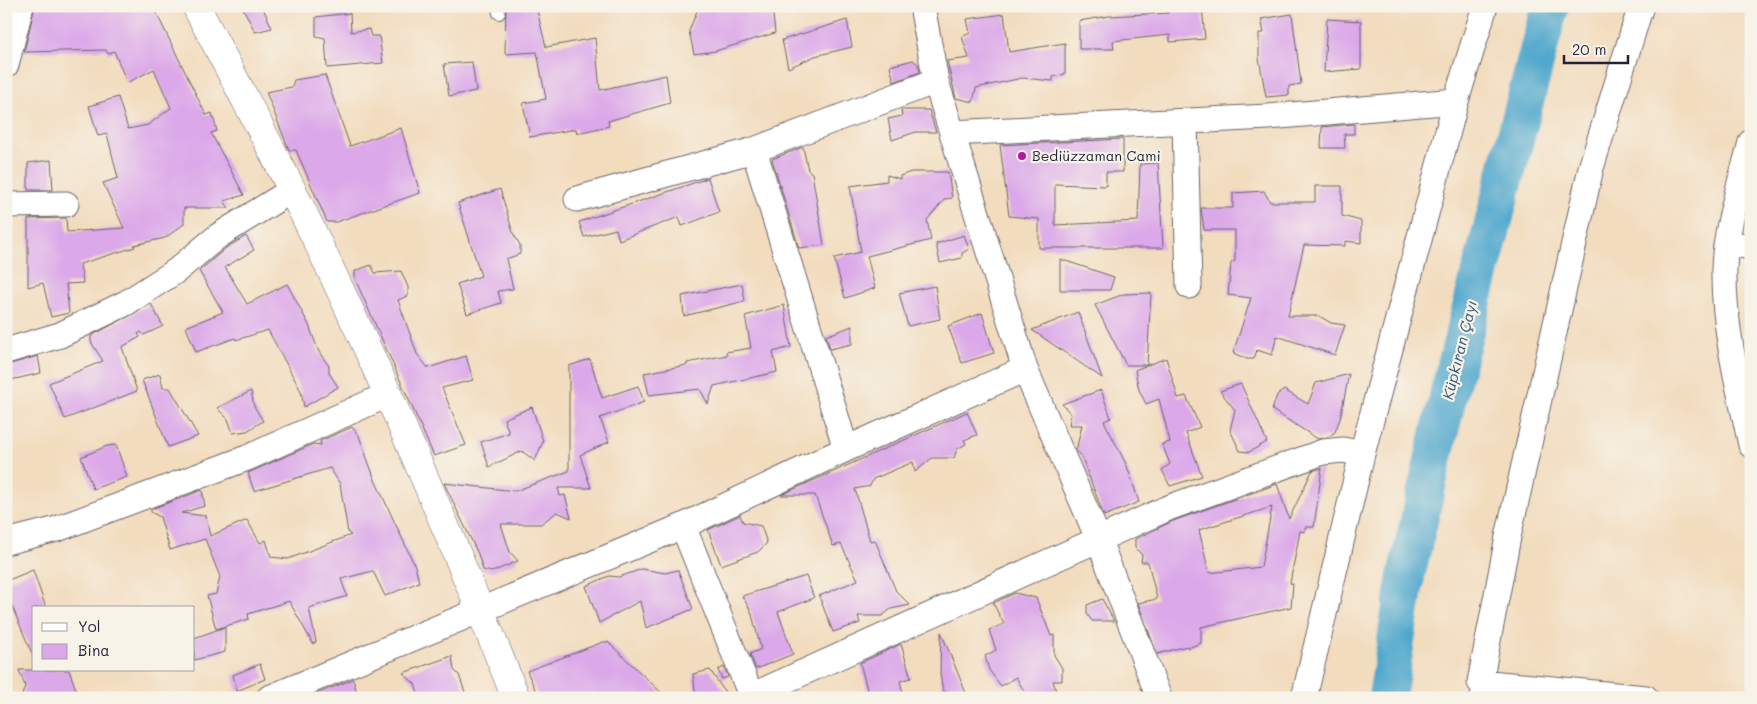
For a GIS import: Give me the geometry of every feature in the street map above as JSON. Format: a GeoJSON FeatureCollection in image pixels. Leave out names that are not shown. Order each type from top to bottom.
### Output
{"type":"FeatureCollection","features":[{"type":"Feature","properties":{"kind":"street"},"geometry":{"type":"LineString","coordinates":[[6,65],[21,6]]}},
{"type":"Feature","properties":{"kind":"street"},"geometry":{"type":"LineString","coordinates":[[196,6],[292,190],[387,395],[482,611],[516,698]]}},
{"type":"Feature","properties":{"kind":"street"},"geometry":{"type":"LineString","coordinates":[[922,6],[936,81],[1025,369],[1098,538],[1160,698]]}},
{"type":"Feature","properties":{"kind":"street"},"geometry":{"type":"LineString","coordinates":[[1302,697],[1362,454],[1456,101],[1485,6]]}},
{"type":"Feature","properties":{"kind":"street"},"geometry":{"type":"LineString","coordinates":[[1641,6],[1589,177],[1508,537],[1478,690],[1646,698]]}},
{"type":"Feature","properties":{"kind":"street"},"geometry":{"type":"LineString","coordinates":[[577,199],[754,150],[936,81]]}},
{"type":"Feature","properties":{"kind":"street"},"geometry":{"type":"LineString","coordinates":[[952,133],[1268,117],[1456,101]]}},
{"type":"Feature","properties":{"kind":"street"},"geometry":{"type":"LineString","coordinates":[[1185,121],[1189,286]]}},
{"type":"Feature","properties":{"kind":"street"},"geometry":{"type":"LineString","coordinates":[[1751,142],[1739,245],[1724,267],[1726,308],[1751,445]]}},
{"type":"Feature","properties":{"kind":"street"},"geometry":{"type":"LineString","coordinates":[[754,150],[846,449]]}},
{"type":"Feature","properties":{"kind":"street"},"geometry":{"type":"LineString","coordinates":[[6,351],[60,335],[126,303],[176,271],[218,236],[292,190]]}},
{"type":"Feature","properties":{"kind":"street"},"geometry":{"type":"LineString","coordinates":[[6,205],[66,204]]}},
{"type":"Feature","properties":{"kind":"street"},"geometry":{"type":"LineString","coordinates":[[269,698],[683,526],[846,449],[1025,369]]}},
{"type":"Feature","properties":{"kind":"street"},"geometry":{"type":"LineString","coordinates":[[6,542],[57,529],[247,458],[387,395]]}},
{"type":"Feature","properties":{"kind":"street"},"geometry":{"type":"LineString","coordinates":[[683,526],[752,697],[1098,538],[1168,508],[1313,455],[1343,450],[1362,454]]}},
{"type":"Feature","properties":{"kind":"building"},"geometry":{"type":"Polygon","coordinates":[[[35,6],[153,6],[206,115],[212,113],[217,131],[211,133],[244,195],[224,201],[229,208],[184,208],[184,224],[165,238],[134,245],[135,247],[80,264],[83,283],[66,284],[69,313],[51,317],[43,283],[28,287],[28,219],[66,218],[67,232],[124,228],[103,183],[118,178],[107,134],[98,136],[89,106],[118,97],[128,129],[148,125],[171,108],[154,69],[127,83],[114,51],[108,54],[106,50],[24,52],[35,6]]]}},
{"type":"Feature","properties":{"kind":"building"},"geometry":{"type":"Polygon","coordinates":[[[242,6],[262,6],[272,28],[255,32],[242,6]]]}},
{"type":"Feature","properties":{"kind":"building"},"geometry":{"type":"Polygon","coordinates":[[[506,6],[536,6],[546,47],[595,38],[600,90],[666,75],[670,103],[608,121],[609,126],[577,133],[576,129],[530,137],[523,103],[546,99],[537,52],[505,54],[506,6]]]}},
{"type":"Feature","properties":{"kind":"building"},"geometry":{"type":"Polygon","coordinates":[[[699,6],[772,6],[775,33],[715,51],[694,54],[689,31],[699,6]]]}},
{"type":"Feature","properties":{"kind":"building"},"geometry":{"type":"Polygon","coordinates":[[[1168,6],[1202,6],[1205,39],[1170,42],[1170,35],[1113,41],[1114,49],[1079,49],[1079,21],[1109,16],[1168,13],[1168,6]]]}},
{"type":"Feature","properties":{"kind":"building"},"geometry":{"type":"Polygon","coordinates":[[[350,13],[351,32],[369,29],[371,36],[379,36],[383,63],[327,68],[325,38],[316,36],[316,17],[350,13]]]}},
{"type":"Feature","properties":{"kind":"building"},"geometry":{"type":"Polygon","coordinates":[[[1004,14],[1009,52],[1065,43],[1065,74],[1053,77],[1053,81],[1022,78],[976,88],[973,102],[956,98],[947,61],[969,58],[962,37],[970,33],[967,19],[1004,14]]]}},
{"type":"Feature","properties":{"kind":"building"},"geometry":{"type":"Polygon","coordinates":[[[1292,14],[1301,84],[1289,86],[1289,95],[1266,97],[1259,58],[1259,33],[1264,33],[1261,19],[1292,14]]]}},
{"type":"Feature","properties":{"kind":"building"},"geometry":{"type":"Polygon","coordinates":[[[1327,19],[1361,21],[1361,69],[1324,72],[1327,19]]]}},
{"type":"Feature","properties":{"kind":"building"},"geometry":{"type":"Polygon","coordinates":[[[847,20],[852,47],[815,56],[788,68],[782,40],[847,20]]]}},
{"type":"Feature","properties":{"kind":"building"},"geometry":{"type":"Polygon","coordinates":[[[913,60],[918,64],[920,72],[894,82],[890,66],[913,60]]]}},
{"type":"Feature","properties":{"kind":"building"},"geometry":{"type":"Polygon","coordinates":[[[472,62],[476,91],[449,96],[444,64],[472,62]]]}},
{"type":"Feature","properties":{"kind":"building"},"geometry":{"type":"Polygon","coordinates":[[[325,75],[350,146],[401,128],[420,193],[336,222],[327,222],[296,150],[289,150],[266,92],[292,87],[294,80],[325,75]]]}},
{"type":"Feature","properties":{"kind":"building"},"geometry":{"type":"Polygon","coordinates":[[[901,110],[929,110],[936,132],[916,132],[892,140],[888,119],[902,116],[901,110]]]}},
{"type":"Feature","properties":{"kind":"building"},"geometry":{"type":"Polygon","coordinates":[[[1354,124],[1354,134],[1344,134],[1345,148],[1321,148],[1322,127],[1354,124]]]}},
{"type":"Feature","properties":{"kind":"building"},"geometry":{"type":"Polygon","coordinates":[[[1123,139],[1123,172],[1106,172],[1106,186],[1055,184],[1055,225],[1138,221],[1140,164],[1158,163],[1163,248],[1039,248],[1039,219],[1009,216],[1000,145],[1123,139]]]}},
{"type":"Feature","properties":{"kind":"building"},"geometry":{"type":"Polygon","coordinates":[[[803,147],[808,170],[812,173],[824,245],[799,248],[772,159],[803,147]]]}},
{"type":"Feature","properties":{"kind":"building"},"geometry":{"type":"Polygon","coordinates":[[[51,160],[53,190],[28,190],[28,163],[51,160]]]}},
{"type":"Feature","properties":{"kind":"building"},"geometry":{"type":"Polygon","coordinates":[[[911,172],[948,172],[952,198],[945,199],[927,220],[931,240],[867,256],[875,288],[845,298],[834,258],[861,252],[850,186],[887,181],[887,175],[900,179],[900,176],[911,172]]]}},
{"type":"Feature","properties":{"kind":"building"},"geometry":{"type":"Polygon","coordinates":[[[708,178],[719,212],[682,226],[679,217],[619,240],[616,229],[584,237],[579,222],[708,178]]]}},
{"type":"Feature","properties":{"kind":"building"},"geometry":{"type":"Polygon","coordinates":[[[1315,186],[1342,186],[1342,216],[1361,221],[1361,243],[1345,241],[1345,246],[1304,245],[1288,316],[1319,316],[1331,323],[1345,325],[1335,355],[1277,336],[1272,355],[1257,350],[1254,359],[1247,359],[1233,353],[1251,298],[1228,295],[1231,263],[1235,261],[1235,230],[1204,230],[1201,208],[1233,208],[1233,193],[1264,191],[1270,202],[1315,202],[1315,186]]]}},
{"type":"Feature","properties":{"kind":"building"},"geometry":{"type":"Polygon","coordinates":[[[500,189],[513,233],[520,245],[520,254],[506,259],[513,289],[498,291],[501,303],[467,314],[457,284],[481,276],[458,203],[500,189]]]}},
{"type":"Feature","properties":{"kind":"building"},"geometry":{"type":"Polygon","coordinates":[[[964,235],[969,249],[962,253],[962,258],[940,263],[936,244],[964,235]]]}},
{"type":"Feature","properties":{"kind":"building"},"geometry":{"type":"Polygon","coordinates":[[[246,236],[254,250],[225,267],[247,304],[287,284],[308,323],[319,352],[329,366],[329,373],[338,387],[304,407],[301,391],[268,330],[236,340],[235,338],[196,352],[186,327],[223,312],[199,271],[226,248],[246,236]]]}},
{"type":"Feature","properties":{"kind":"building"},"geometry":{"type":"Polygon","coordinates":[[[1060,259],[1114,277],[1110,290],[1060,290],[1060,259]]]}},
{"type":"Feature","properties":{"kind":"building"},"geometry":{"type":"Polygon","coordinates":[[[371,265],[375,273],[401,271],[408,287],[408,296],[398,300],[417,354],[428,368],[466,356],[473,380],[442,388],[466,445],[434,456],[355,279],[355,271],[371,265]]]}},
{"type":"Feature","properties":{"kind":"building"},"geometry":{"type":"Polygon","coordinates":[[[742,284],[745,301],[684,316],[682,296],[742,284]]]}},
{"type":"Feature","properties":{"kind":"building"},"geometry":{"type":"Polygon","coordinates":[[[935,286],[940,319],[908,326],[899,293],[935,286]]]}},
{"type":"Feature","properties":{"kind":"building"},"geometry":{"type":"Polygon","coordinates":[[[1151,293],[1147,365],[1126,365],[1095,305],[1124,294],[1151,293]]]}},
{"type":"Feature","properties":{"kind":"building"},"geometry":{"type":"Polygon","coordinates":[[[151,304],[163,326],[144,335],[141,332],[138,334],[140,337],[122,347],[137,391],[65,419],[49,383],[103,361],[91,342],[91,336],[151,304]]]}},
{"type":"Feature","properties":{"kind":"building"},"geometry":{"type":"Polygon","coordinates":[[[784,305],[791,347],[773,352],[777,372],[714,386],[708,404],[700,389],[649,395],[644,373],[687,365],[687,363],[727,355],[726,352],[751,348],[745,316],[784,305]]]}},
{"type":"Feature","properties":{"kind":"building"},"geometry":{"type":"Polygon","coordinates":[[[1078,312],[1102,378],[1032,330],[1078,312]]]}},
{"type":"Feature","properties":{"kind":"building"},"geometry":{"type":"Polygon","coordinates":[[[982,313],[994,353],[962,363],[948,326],[982,313]]]}},
{"type":"Feature","properties":{"kind":"building"},"geometry":{"type":"Polygon","coordinates":[[[852,326],[852,344],[830,349],[826,336],[852,326]]]}},
{"type":"Feature","properties":{"kind":"building"},"geometry":{"type":"Polygon","coordinates":[[[38,356],[41,373],[11,380],[7,365],[38,356]]]}},
{"type":"Feature","properties":{"kind":"building"},"geometry":{"type":"Polygon","coordinates":[[[1166,358],[1178,398],[1186,396],[1200,427],[1186,433],[1202,476],[1170,486],[1162,470],[1170,464],[1162,444],[1170,442],[1159,399],[1146,404],[1139,390],[1135,370],[1166,358]]]}},
{"type":"Feature","properties":{"kind":"building"},"geometry":{"type":"Polygon","coordinates":[[[590,359],[602,398],[638,386],[644,402],[600,418],[609,442],[580,455],[591,488],[558,488],[560,496],[565,495],[571,518],[557,512],[541,524],[501,524],[510,552],[518,561],[492,572],[483,570],[478,554],[444,483],[515,491],[569,471],[569,366],[590,359]]]}},
{"type":"Feature","properties":{"kind":"building"},"geometry":{"type":"Polygon","coordinates":[[[160,374],[163,388],[170,388],[198,436],[168,447],[142,380],[160,374]]]}},
{"type":"Feature","properties":{"kind":"building"},"geometry":{"type":"Polygon","coordinates":[[[1349,374],[1340,419],[1335,432],[1328,437],[1318,439],[1272,410],[1277,395],[1284,390],[1308,404],[1316,383],[1349,374]]]}},
{"type":"Feature","properties":{"kind":"building"},"geometry":{"type":"Polygon","coordinates":[[[1241,384],[1267,442],[1249,452],[1240,451],[1230,430],[1235,410],[1220,391],[1241,384]]]}},
{"type":"Feature","properties":{"kind":"building"},"geometry":{"type":"Polygon","coordinates":[[[1101,390],[1111,418],[1104,421],[1127,466],[1139,502],[1104,516],[1081,455],[1076,451],[1082,425],[1069,425],[1071,414],[1062,404],[1101,390]]]}},
{"type":"Feature","properties":{"kind":"building"},"geometry":{"type":"Polygon","coordinates":[[[251,391],[254,406],[263,421],[247,431],[233,433],[228,419],[217,408],[251,391]]]}},
{"type":"Feature","properties":{"kind":"building"},"geometry":{"type":"Polygon","coordinates":[[[532,407],[543,441],[535,461],[522,451],[489,467],[481,442],[509,433],[504,419],[532,407]]]}},
{"type":"Feature","properties":{"kind":"building"},"geometry":{"type":"Polygon","coordinates":[[[967,412],[977,435],[964,440],[966,444],[957,449],[954,458],[932,458],[915,472],[913,462],[873,479],[870,486],[855,489],[870,541],[875,540],[896,591],[910,605],[891,609],[882,616],[858,616],[860,623],[833,632],[819,596],[858,580],[841,544],[833,546],[815,495],[781,495],[967,412]]]}},
{"type":"Feature","properties":{"kind":"building"},"geometry":{"type":"Polygon","coordinates":[[[352,427],[359,436],[375,480],[415,566],[419,582],[385,596],[373,571],[341,579],[347,596],[309,608],[316,642],[313,644],[289,601],[248,614],[249,619],[216,629],[207,596],[216,594],[220,577],[205,539],[170,550],[160,517],[151,512],[151,509],[202,490],[205,506],[181,513],[206,516],[210,536],[247,520],[260,543],[266,540],[271,557],[288,559],[351,535],[348,533],[340,484],[330,468],[254,491],[248,473],[313,444],[321,445],[320,441],[352,427]]]}},
{"type":"Feature","properties":{"kind":"building"},"geometry":{"type":"Polygon","coordinates":[[[116,445],[127,477],[93,489],[81,457],[107,446],[116,445]]]}},
{"type":"Feature","properties":{"kind":"building"},"geometry":{"type":"Polygon","coordinates":[[[1322,468],[1314,527],[1305,527],[1305,532],[1300,531],[1290,583],[1293,584],[1291,607],[1201,627],[1201,643],[1188,648],[1187,646],[1157,654],[1138,603],[1157,599],[1148,562],[1141,562],[1142,555],[1135,548],[1135,539],[1173,521],[1277,484],[1289,519],[1312,471],[1322,468]],[[1272,507],[1199,530],[1209,573],[1261,567],[1272,507]]]}},
{"type":"Feature","properties":{"kind":"building"},"geometry":{"type":"Polygon","coordinates":[[[740,515],[743,522],[761,526],[767,543],[758,552],[721,565],[708,530],[740,515]]]}},
{"type":"Feature","properties":{"kind":"building"},"geometry":{"type":"Polygon","coordinates":[[[642,569],[665,573],[678,570],[693,609],[646,628],[640,601],[599,623],[586,586],[609,576],[619,577],[642,569]]]}},
{"type":"Feature","properties":{"kind":"building"},"geometry":{"type":"Polygon","coordinates":[[[33,570],[45,606],[32,606],[32,654],[6,592],[6,581],[33,570]]]}},
{"type":"Feature","properties":{"kind":"building"},"geometry":{"type":"Polygon","coordinates":[[[806,576],[814,598],[778,612],[793,654],[756,669],[750,654],[761,649],[751,611],[742,596],[806,576]]]}},
{"type":"Feature","properties":{"kind":"building"},"geometry":{"type":"Polygon","coordinates":[[[1015,593],[1036,598],[1051,636],[1054,635],[1054,655],[1062,668],[1062,681],[1053,681],[1058,698],[1028,698],[1016,677],[1001,686],[989,670],[985,656],[996,650],[989,630],[1004,624],[993,603],[1015,593]]]}},
{"type":"Feature","properties":{"kind":"building"},"geometry":{"type":"Polygon","coordinates":[[[1102,599],[1114,621],[1092,621],[1087,614],[1087,605],[1102,599]]]}},
{"type":"Feature","properties":{"kind":"building"},"geometry":{"type":"Polygon","coordinates":[[[225,627],[225,652],[195,660],[195,638],[225,627]]]}},
{"type":"Feature","properties":{"kind":"building"},"geometry":{"type":"Polygon","coordinates":[[[941,632],[968,698],[943,691],[940,674],[941,632]]]}},
{"type":"Feature","properties":{"kind":"building"},"geometry":{"type":"Polygon","coordinates":[[[603,642],[608,642],[667,698],[539,698],[527,671],[603,642]]]}},
{"type":"Feature","properties":{"kind":"building"},"geometry":{"type":"Polygon","coordinates":[[[901,644],[911,678],[900,681],[903,693],[882,698],[879,691],[868,693],[860,663],[901,644]]]}},
{"type":"Feature","properties":{"kind":"building"},"geometry":{"type":"Polygon","coordinates":[[[452,656],[454,670],[459,675],[467,698],[419,698],[415,684],[403,673],[452,656]]]}},
{"type":"Feature","properties":{"kind":"building"},"geometry":{"type":"Polygon","coordinates":[[[260,664],[265,679],[237,691],[233,675],[260,664]]]}},
{"type":"Feature","properties":{"kind":"building"},"geometry":{"type":"Polygon","coordinates":[[[724,667],[728,677],[722,679],[718,670],[724,667]]]}},
{"type":"Feature","properties":{"kind":"building"},"geometry":{"type":"Polygon","coordinates":[[[19,670],[70,672],[79,698],[21,698],[25,686],[19,670]]]}},
{"type":"Feature","properties":{"kind":"building"},"geometry":{"type":"Polygon","coordinates":[[[710,670],[729,698],[696,698],[693,674],[710,670]]]}},
{"type":"Feature","properties":{"kind":"building"},"geometry":{"type":"Polygon","coordinates":[[[353,679],[356,689],[354,698],[307,698],[353,679]]]}},
{"type":"Feature","properties":{"kind":"waterway","name":"Küpkıran Çayı"},"geometry":{"type":"LineString","coordinates":[[1387,698],[1406,576],[1450,388],[1550,6]]}},
{"type":"Feature","properties":{"kind":"place","name":"Bediüzzaman Cami"},"geometry":{"type":"Point","coordinates":[1022,156]}}]}
